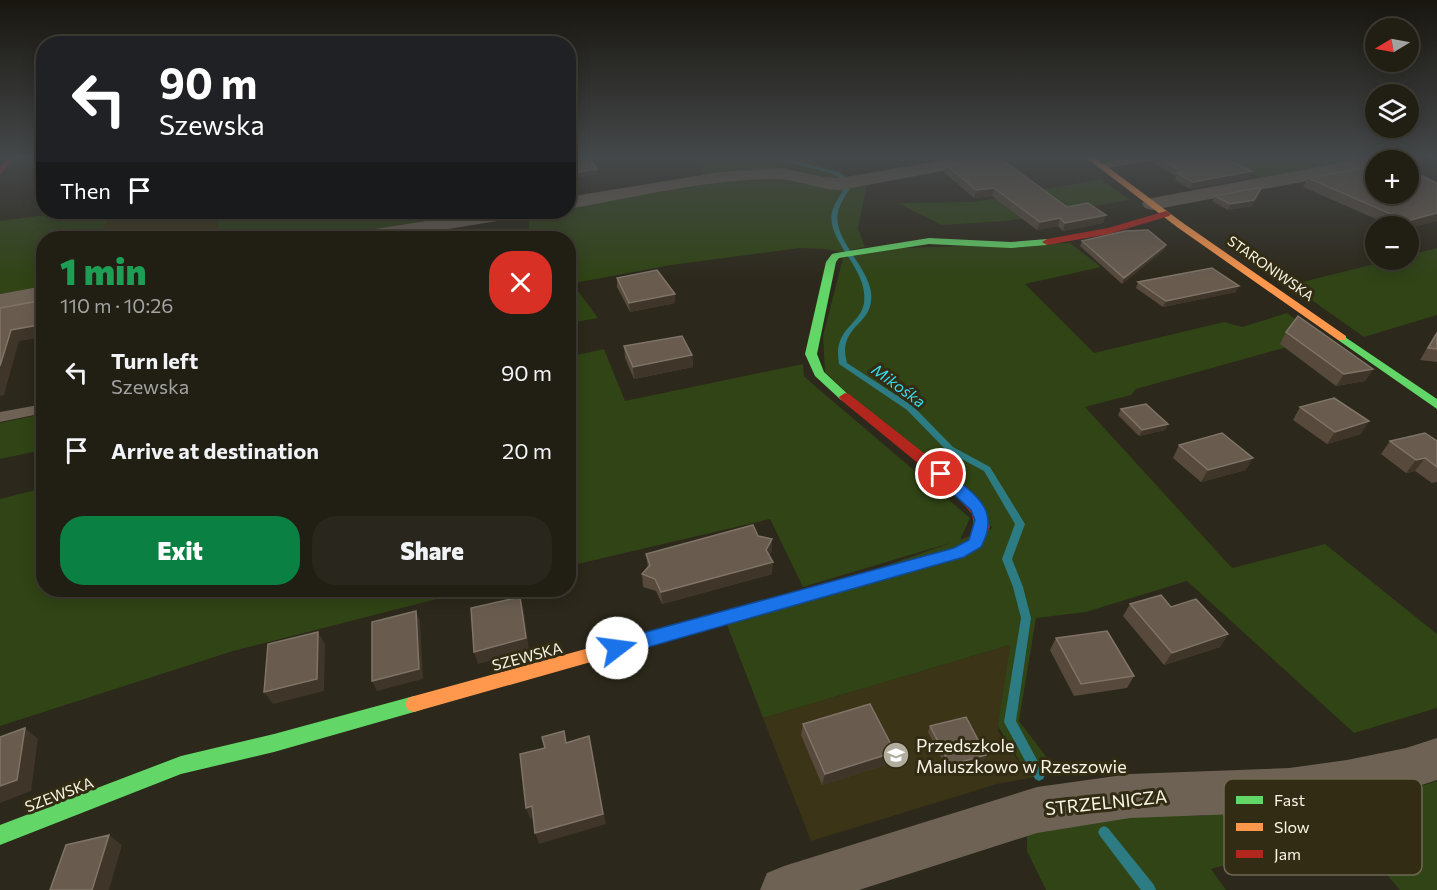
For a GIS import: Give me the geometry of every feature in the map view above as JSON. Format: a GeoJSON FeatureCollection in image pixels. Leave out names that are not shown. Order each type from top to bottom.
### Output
{"type":"FeatureCollection","features":[{"type":"Feature","properties":{"kind":"street"},"geometry":{"type":"LineString","coordinates":[[576,202],[599,198]]}},
{"type":"Feature","properties":{"kind":"street","name":"STARONIWSKA"},"geometry":{"type":"LineString","coordinates":[[1144,198],[1437,405]]}},
{"type":"Feature","properties":{"kind":"street"},"geometry":{"type":"LineString","coordinates":[[1159,209],[1212,198]]}},
{"type":"Feature","properties":{"kind":"street","name":"SZEWSKA"},"geometry":{"type":"LineString","coordinates":[[0,835],[181,765],[274,743],[959,553],[975,543],[982,520],[978,507],[958,488],[820,378],[814,368],[810,357],[831,262],[836,256],[929,241],[1011,245],[1059,241],[1109,231],[1159,209]]}},
{"type":"Feature","properties":{"kind":"street"},"geometry":{"type":"LineString","coordinates":[[399,231],[474,219]]}},
{"type":"Feature","properties":{"kind":"street"},"geometry":{"type":"LineString","coordinates":[[0,301],[36,294]]}},
{"type":"Feature","properties":{"kind":"street","name":"STRZELNICZA"},"geometry":{"type":"LineString","coordinates":[[1359,779],[1406,769],[1437,759]]}},
{"type":"Feature","properties":{"kind":"street","name":"STRZELNICZA"},"geometry":{"type":"LineString","coordinates":[[784,890],[1037,810],[1130,796],[1224,792]]}},
{"type":"Feature","properties":{"kind":"lane"},"geometry":{"type":"LineString","coordinates":[[0,417],[36,410]]}},
{"type":"Feature","properties":{"kind":"shaded area"},"geometry":{"type":"Polygon","coordinates":[[[108,219],[219,219],[217,231],[103,231],[108,219]]]}},
{"type":"Feature","properties":{"kind":"shaded area","name":"Przedszkole Maluszkowo w Rzeszowie"},"geometry":{"type":"Polygon","coordinates":[[[1010,645],[998,731],[1030,778],[997,784],[811,841],[763,718],[1010,645]]]}},
{"type":"Feature","properties":{"kind":"green space"},"geometry":{"type":"Polygon","coordinates":[[[616,198],[864,198],[858,229],[865,247],[841,252],[800,248],[671,265],[576,283],[576,231],[529,231],[529,219],[576,219],[576,205],[616,198]]]}},
{"type":"Feature","properties":{"kind":"green space"},"geometry":{"type":"Polygon","coordinates":[[[999,198],[1127,198],[1130,200],[1007,221],[942,225],[897,203],[975,202],[999,198]]]}},
{"type":"Feature","properties":{"kind":"green space"},"geometry":{"type":"Polygon","coordinates":[[[36,216],[36,219],[108,219],[103,231],[36,231],[36,288],[0,294],[0,221],[36,216]]]}},
{"type":"Feature","properties":{"kind":"green space"},"geometry":{"type":"Polygon","coordinates":[[[219,219],[435,219],[363,231],[217,231],[219,219]]]}},
{"type":"Feature","properties":{"kind":"green space"},"geometry":{"type":"Polygon","coordinates":[[[1070,243],[1101,267],[1025,284],[1094,353],[1224,322],[1242,327],[1287,313],[1320,338],[1136,389],[1131,395],[1085,407],[1232,568],[1325,544],[1437,634],[1437,708],[1354,733],[1187,581],[1086,612],[1036,618],[1019,721],[1054,767],[1030,778],[998,726],[1010,645],[763,718],[726,622],[993,528],[825,372],[823,336],[843,258],[900,248],[1070,243]]]}},
{"type":"Feature","properties":{"kind":"green space"},"geometry":{"type":"Polygon","coordinates":[[[1437,248],[1437,315],[1364,337],[1290,285],[1365,266],[1365,270],[1419,270],[1419,252],[1437,248]]]}},
{"type":"Feature","properties":{"kind":"green space"},"geometry":{"type":"Polygon","coordinates":[[[576,291],[578,291],[598,318],[576,322],[576,291]]]}},
{"type":"Feature","properties":{"kind":"green space"},"geometry":{"type":"Polygon","coordinates":[[[604,349],[625,401],[803,364],[804,376],[970,518],[960,540],[803,587],[770,519],[576,564],[576,355],[604,349]]]}},
{"type":"Feature","properties":{"kind":"green space"},"geometry":{"type":"Polygon","coordinates":[[[36,415],[36,451],[0,459],[0,423],[36,415]]]}},
{"type":"Feature","properties":{"kind":"green space"},"geometry":{"type":"Polygon","coordinates":[[[36,490],[36,597],[445,597],[233,651],[0,726],[0,499],[36,490]]]}},
{"type":"Feature","properties":{"kind":"green space"},"geometry":{"type":"Polygon","coordinates":[[[1437,781],[1437,890],[1400,890],[1387,875],[1422,875],[1422,786],[1437,781]]]}},
{"type":"Feature","properties":{"kind":"green space"},"geometry":{"type":"Polygon","coordinates":[[[1224,811],[1224,865],[1211,869],[1226,890],[1046,890],[1027,851],[1027,834],[1152,813],[1201,816],[1224,811]]]}},
{"type":"Feature","properties":{"kind":"building"},"geometry":{"type":"Polygon","coordinates":[[[1007,198],[1054,198],[1067,207],[1088,203],[1106,215],[1065,223],[1060,218],[1040,222],[1007,198]]]}},
{"type":"Feature","properties":{"kind":"building"},"geometry":{"type":"Polygon","coordinates":[[[1218,198],[1256,198],[1254,200],[1230,204],[1218,198]]]}},
{"type":"Feature","properties":{"kind":"building"},"geometry":{"type":"Polygon","coordinates":[[[1353,198],[1365,198],[1365,203],[1353,198]]]}},
{"type":"Feature","properties":{"kind":"building"},"geometry":{"type":"Polygon","coordinates":[[[1419,198],[1437,198],[1437,213],[1419,218],[1395,216],[1368,204],[1419,204],[1419,198]]]}},
{"type":"Feature","properties":{"kind":"building"},"geometry":{"type":"Polygon","coordinates":[[[1148,230],[1166,245],[1124,278],[1082,241],[1125,231],[1148,230]]]}},
{"type":"Feature","properties":{"kind":"building"},"geometry":{"type":"Polygon","coordinates":[[[1212,268],[1239,286],[1166,301],[1138,282],[1212,268]]]}},
{"type":"Feature","properties":{"kind":"building"},"geometry":{"type":"Polygon","coordinates":[[[657,270],[675,294],[629,303],[617,278],[657,270]]]}},
{"type":"Feature","properties":{"kind":"building"},"geometry":{"type":"Polygon","coordinates":[[[36,301],[36,325],[11,330],[0,366],[0,308],[36,301]]]}},
{"type":"Feature","properties":{"kind":"building"},"geometry":{"type":"Polygon","coordinates":[[[1298,316],[1373,369],[1344,374],[1286,332],[1298,316]]]}},
{"type":"Feature","properties":{"kind":"building"},"geometry":{"type":"Polygon","coordinates":[[[1437,333],[1437,349],[1428,348],[1437,333]]]}},
{"type":"Feature","properties":{"kind":"building"},"geometry":{"type":"Polygon","coordinates":[[[682,336],[692,355],[633,367],[624,346],[682,336]]]}},
{"type":"Feature","properties":{"kind":"building"},"geometry":{"type":"Polygon","coordinates":[[[1334,398],[1369,421],[1335,432],[1300,407],[1334,398]]]}},
{"type":"Feature","properties":{"kind":"building"},"geometry":{"type":"Polygon","coordinates":[[[1146,404],[1168,424],[1142,430],[1121,409],[1146,404]]]}},
{"type":"Feature","properties":{"kind":"building"},"geometry":{"type":"Polygon","coordinates":[[[1222,433],[1253,458],[1208,470],[1179,445],[1222,433]]]}},
{"type":"Feature","properties":{"kind":"building"},"geometry":{"type":"Polygon","coordinates":[[[1425,433],[1437,441],[1437,467],[1425,458],[1416,460],[1390,441],[1425,433]]]}},
{"type":"Feature","properties":{"kind":"building"},"geometry":{"type":"Polygon","coordinates":[[[753,525],[758,536],[772,539],[766,550],[773,562],[661,592],[655,579],[642,574],[650,565],[646,554],[753,525]]]}},
{"type":"Feature","properties":{"kind":"building"},"geometry":{"type":"Polygon","coordinates":[[[1161,595],[1171,607],[1196,599],[1228,634],[1172,653],[1130,604],[1161,595]]]}},
{"type":"Feature","properties":{"kind":"building"},"geometry":{"type":"Polygon","coordinates":[[[520,597],[526,638],[474,652],[471,608],[520,597]]]}},
{"type":"Feature","properties":{"kind":"building"},"geometry":{"type":"Polygon","coordinates":[[[416,611],[419,669],[372,681],[372,622],[416,611]]]}},
{"type":"Feature","properties":{"kind":"building"},"geometry":{"type":"Polygon","coordinates":[[[1107,631],[1134,676],[1081,684],[1056,638],[1107,631]]]}},
{"type":"Feature","properties":{"kind":"building"},"geometry":{"type":"Polygon","coordinates":[[[318,632],[317,679],[264,692],[268,644],[318,632]]]}},
{"type":"Feature","properties":{"kind":"building"},"geometry":{"type":"Polygon","coordinates":[[[870,704],[895,752],[825,774],[803,724],[870,704]]]}},
{"type":"Feature","properties":{"kind":"building"},"geometry":{"type":"Polygon","coordinates":[[[966,717],[986,755],[950,765],[930,726],[966,717]]]}},
{"type":"Feature","properties":{"kind":"building"},"geometry":{"type":"Polygon","coordinates":[[[25,728],[17,780],[0,786],[0,737],[25,728]]]}},
{"type":"Feature","properties":{"kind":"building"},"geometry":{"type":"Polygon","coordinates":[[[564,731],[566,743],[589,736],[603,814],[535,833],[532,806],[526,808],[520,754],[545,748],[542,737],[564,731]]]}},
{"type":"Feature","properties":{"kind":"building"},"geometry":{"type":"Polygon","coordinates":[[[109,835],[92,890],[50,890],[66,845],[109,835]]]}},
{"type":"Feature","properties":{"kind":"waterway","name":"Mikośka"},"geometry":{"type":"LineString","coordinates":[[842,198],[836,208],[834,220],[842,240],[862,273],[868,295],[863,315],[843,342],[841,351],[843,364],[910,408],[950,449],[987,469],[1020,524],[1007,559],[1018,587],[1026,618],[1010,722],[1039,775]]}},
{"type":"Feature","properties":{"kind":"waterway","name":"Mikośka"},"geometry":{"type":"LineString","coordinates":[[1104,832],[1149,890]]}},
{"type":"Feature","properties":{"kind":"traffic: fast"},"geometry":{"type":"LineString","coordinates":[[845,397],[819,374],[811,354],[831,262],[836,256],[929,241],[1011,245],[1047,242]]}},
{"type":"Feature","properties":{"kind":"traffic: fast"},"geometry":{"type":"LineString","coordinates":[[1342,338],[1437,405]]}},
{"type":"Feature","properties":{"kind":"traffic: fast"},"geometry":{"type":"LineString","coordinates":[[0,835],[181,765],[274,743],[414,704]]}},
{"type":"Feature","properties":{"kind":"traffic: slow"},"geometry":{"type":"LineString","coordinates":[[1143,198],[1342,338]]}},
{"type":"Feature","properties":{"kind":"traffic: slow"},"geometry":{"type":"LineString","coordinates":[[414,704],[910,566]]}},
{"type":"Feature","properties":{"kind":"traffic: jam"},"geometry":{"type":"LineString","coordinates":[[1047,242],[1109,231],[1166,214]]}},
{"type":"Feature","properties":{"kind":"traffic: jam"},"geometry":{"type":"LineString","coordinates":[[845,397],[958,488],[979,512],[982,527],[974,544],[959,553],[910,566]]}},
{"type":"Feature","properties":{"kind":"place","name":"Przedszkole Maluszkowo w Rzeszowie"},"geometry":{"type":"Point","coordinates":[896,755]}},
{"type":"Feature","properties":{"kind":"route"},"geometry":{"type":"LineString","coordinates":[[617,648],[959,553],[975,543],[982,520],[978,507],[941,474]]}}]}
